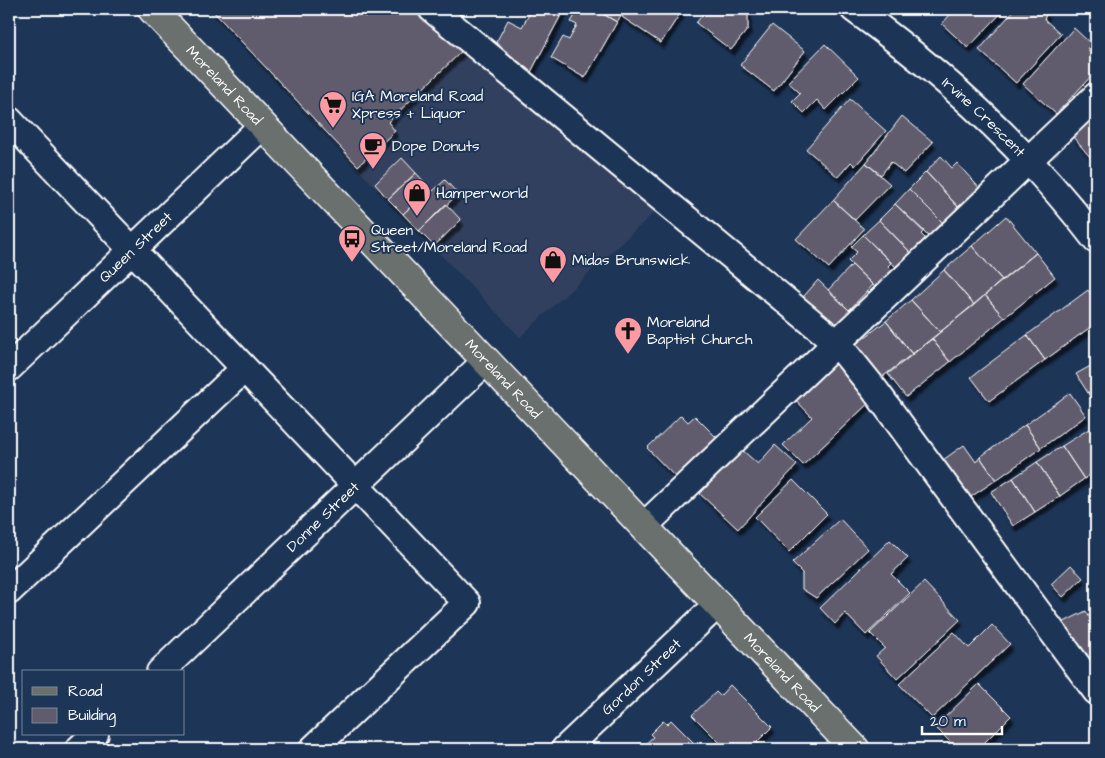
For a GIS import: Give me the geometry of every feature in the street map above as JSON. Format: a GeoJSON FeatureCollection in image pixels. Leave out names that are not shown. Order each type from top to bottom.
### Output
{"type":"FeatureCollection","features":[{"type":"Feature","properties":{"kind":"main road","name":"Moreland Road"},"geometry":{"type":"LineString","coordinates":[[156,10],[262,126],[855,749]]}},
{"type":"Feature","properties":{"kind":"street"},"geometry":{"type":"LineString","coordinates":[[432,9],[837,343],[874,389],[1096,691]]}},
{"type":"Feature","properties":{"kind":"street","name":"Irvine Crescent"},"geometry":{"type":"LineString","coordinates":[[854,9],[927,64],[978,109],[1029,160],[1096,240]]}},
{"type":"Feature","properties":{"kind":"street"},"geometry":{"type":"LineString","coordinates":[[644,526],[1096,96]]}},
{"type":"Feature","properties":{"kind":"street","name":"Queen Street"},"geometry":{"type":"LineString","coordinates":[[9,368],[262,126]]}},
{"type":"Feature","properties":{"kind":"street"},"geometry":{"type":"LineString","coordinates":[[12,131],[132,251],[467,603],[313,749]]}},
{"type":"Feature","properties":{"kind":"street","name":"Donne Street"},"geometry":{"type":"LineString","coordinates":[[162,670],[486,361]]}},
{"type":"Feature","properties":{"kind":"street"},"geometry":{"type":"LineString","coordinates":[[9,591],[244,369]]}},
{"type":"Feature","properties":{"kind":"street","name":"Gordon Street"},"geometry":{"type":"LineString","coordinates":[[565,749],[718,604]]}},
{"type":"Feature","properties":{"kind":"street"},"geometry":{"type":"LineString","coordinates":[[79,749],[93,736]]}},
{"type":"Feature","properties":{"kind":"shaded area"},"geometry":{"type":"Polygon","coordinates":[[[372,9],[416,9],[659,208],[520,337],[286,92],[372,9]]]}},
{"type":"Feature","properties":{"kind":"building"},"geometry":{"type":"Polygon","coordinates":[[[211,9],[358,9],[365,17],[374,9],[413,9],[463,50],[388,122],[395,131],[358,166],[211,9]]]}},
{"type":"Feature","properties":{"kind":"building"},"geometry":{"type":"Polygon","coordinates":[[[532,9],[545,9],[560,17],[531,72],[504,57],[493,48],[508,20],[522,27],[532,9]]]}},
{"type":"Feature","properties":{"kind":"building"},"geometry":{"type":"Polygon","coordinates":[[[545,9],[565,9],[560,17],[545,9]]]}},
{"type":"Feature","properties":{"kind":"building"},"geometry":{"type":"Polygon","coordinates":[[[579,9],[594,9],[617,22],[585,78],[551,58],[563,37],[569,40],[577,25],[571,22],[579,9]]]}},
{"type":"Feature","properties":{"kind":"building"},"geometry":{"type":"Polygon","coordinates":[[[594,9],[625,9],[617,22],[594,9]]]}},
{"type":"Feature","properties":{"kind":"building"},"geometry":{"type":"Polygon","coordinates":[[[627,9],[683,9],[661,43],[622,17],[627,9]]]}},
{"type":"Feature","properties":{"kind":"building"},"geometry":{"type":"Polygon","coordinates":[[[707,9],[724,9],[729,13],[732,9],[745,9],[748,11],[748,29],[731,50],[696,23],[707,9]]]}},
{"type":"Feature","properties":{"kind":"building"},"geometry":{"type":"Polygon","coordinates":[[[955,9],[1005,9],[968,48],[942,24],[955,9]]]}},
{"type":"Feature","properties":{"kind":"building"},"geometry":{"type":"Polygon","coordinates":[[[1015,9],[1042,9],[1047,13],[1044,19],[1061,34],[1016,83],[979,50],[1015,9]]]}},
{"type":"Feature","properties":{"kind":"building"},"geometry":{"type":"Polygon","coordinates":[[[772,25],[805,51],[774,91],[740,65],[772,25]]]}},
{"type":"Feature","properties":{"kind":"building"},"geometry":{"type":"Polygon","coordinates":[[[1074,28],[1091,44],[1087,49],[1096,57],[1096,71],[1056,114],[1023,84],[1074,28]]]}},
{"type":"Feature","properties":{"kind":"building"},"geometry":{"type":"Polygon","coordinates":[[[825,44],[859,77],[826,110],[817,100],[804,113],[792,101],[800,93],[788,82],[825,44]]]}},
{"type":"Feature","properties":{"kind":"building"},"geometry":{"type":"Polygon","coordinates":[[[850,99],[886,131],[855,166],[851,162],[838,177],[806,149],[850,99]]]}},
{"type":"Feature","properties":{"kind":"building"},"geometry":{"type":"Polygon","coordinates":[[[902,116],[933,142],[904,173],[891,162],[881,175],[866,163],[902,116]]]}},
{"type":"Feature","properties":{"kind":"building"},"geometry":{"type":"Polygon","coordinates":[[[1096,116],[1096,164],[1073,137],[1096,116]]]}},
{"type":"Feature","properties":{"kind":"building"},"geometry":{"type":"Polygon","coordinates":[[[941,156],[952,168],[957,163],[982,191],[960,209],[926,172],[941,156]]]}},
{"type":"Feature","properties":{"kind":"building"},"geometry":{"type":"Polygon","coordinates":[[[402,158],[416,173],[388,199],[375,184],[402,158]]]}},
{"type":"Feature","properties":{"kind":"building"},"geometry":{"type":"Polygon","coordinates":[[[866,163],[890,184],[855,220],[833,200],[866,163]]]}},
{"type":"Feature","properties":{"kind":"building"},"geometry":{"type":"Polygon","coordinates":[[[926,172],[960,209],[944,224],[909,189],[926,172]]]}},
{"type":"Feature","properties":{"kind":"building"},"geometry":{"type":"Polygon","coordinates":[[[416,173],[430,188],[403,214],[388,199],[416,173]]]}},
{"type":"Feature","properties":{"kind":"building"},"geometry":{"type":"Polygon","coordinates":[[[445,180],[458,194],[419,231],[403,214],[430,188],[433,191],[445,180]]]}},
{"type":"Feature","properties":{"kind":"building"},"geometry":{"type":"Polygon","coordinates":[[[909,189],[944,224],[930,238],[895,204],[909,189]]]}},
{"type":"Feature","properties":{"kind":"building"},"geometry":{"type":"Polygon","coordinates":[[[833,200],[864,229],[829,268],[796,239],[833,200]]]}},
{"type":"Feature","properties":{"kind":"building"},"geometry":{"type":"Polygon","coordinates":[[[446,204],[461,220],[434,246],[419,231],[446,204]]]}},
{"type":"Feature","properties":{"kind":"building"},"geometry":{"type":"Polygon","coordinates":[[[895,204],[924,231],[921,234],[927,240],[913,255],[879,220],[895,204]]]}},
{"type":"Feature","properties":{"kind":"building"},"geometry":{"type":"Polygon","coordinates":[[[1006,216],[1036,253],[1002,280],[972,246],[1006,216]]]}},
{"type":"Feature","properties":{"kind":"building"},"geometry":{"type":"Polygon","coordinates":[[[879,220],[913,255],[899,270],[863,235],[879,220]]]}},
{"type":"Feature","properties":{"kind":"building"},"geometry":{"type":"Polygon","coordinates":[[[863,235],[891,263],[888,266],[894,272],[877,289],[848,261],[857,252],[851,247],[863,235]]]}},
{"type":"Feature","properties":{"kind":"building"},"geometry":{"type":"Polygon","coordinates":[[[972,246],[1002,280],[974,305],[944,270],[972,246]]]}},
{"type":"Feature","properties":{"kind":"building"},"geometry":{"type":"Polygon","coordinates":[[[1036,253],[1055,277],[1004,318],[985,295],[1036,253]]]}},
{"type":"Feature","properties":{"kind":"building"},"geometry":{"type":"Polygon","coordinates":[[[852,265],[873,285],[849,310],[828,290],[852,265]]]}},
{"type":"Feature","properties":{"kind":"building"},"geometry":{"type":"Polygon","coordinates":[[[944,270],[974,305],[940,332],[911,300],[944,270]]]}},
{"type":"Feature","properties":{"kind":"building"},"geometry":{"type":"Polygon","coordinates":[[[818,280],[852,313],[832,334],[798,303],[818,280]]]}},
{"type":"Feature","properties":{"kind":"building"},"geometry":{"type":"Polygon","coordinates":[[[1088,290],[1096,302],[1096,323],[1045,360],[1027,335],[1088,290]]]}},
{"type":"Feature","properties":{"kind":"building"},"geometry":{"type":"Polygon","coordinates":[[[985,295],[1004,318],[950,362],[932,339],[985,295]]]}},
{"type":"Feature","properties":{"kind":"building"},"geometry":{"type":"Polygon","coordinates":[[[911,300],[940,332],[912,354],[886,321],[911,300]]]}},
{"type":"Feature","properties":{"kind":"building"},"geometry":{"type":"Polygon","coordinates":[[[886,321],[912,354],[881,378],[855,345],[886,321]]]}},
{"type":"Feature","properties":{"kind":"building"},"geometry":{"type":"Polygon","coordinates":[[[1027,335],[1045,360],[989,401],[971,377],[1027,335]]]}},
{"type":"Feature","properties":{"kind":"building"},"geometry":{"type":"Polygon","coordinates":[[[932,339],[950,362],[906,397],[888,374],[932,339]]]}},
{"type":"Feature","properties":{"kind":"building"},"geometry":{"type":"Polygon","coordinates":[[[831,355],[873,399],[803,465],[783,445],[812,417],[790,394],[831,355]]]}},
{"type":"Feature","properties":{"kind":"building"},"geometry":{"type":"Polygon","coordinates":[[[1096,363],[1096,389],[1088,393],[1076,374],[1096,363]]]}},
{"type":"Feature","properties":{"kind":"building"},"geometry":{"type":"Polygon","coordinates":[[[1096,389],[1096,407],[1088,393],[1096,389]]]}},
{"type":"Feature","properties":{"kind":"building"},"geometry":{"type":"Polygon","coordinates":[[[1070,393],[1086,416],[1041,448],[1025,425],[1070,393]]]}},
{"type":"Feature","properties":{"kind":"building"},"geometry":{"type":"Polygon","coordinates":[[[681,415],[688,422],[695,416],[717,438],[709,446],[714,451],[681,483],[647,448],[681,415]]]}},
{"type":"Feature","properties":{"kind":"building"},"geometry":{"type":"Polygon","coordinates":[[[1025,425],[1041,448],[996,480],[980,457],[1025,425]]]}},
{"type":"Feature","properties":{"kind":"building"},"geometry":{"type":"Polygon","coordinates":[[[1089,429],[1096,440],[1096,471],[1084,479],[1062,446],[1089,429]]]}},
{"type":"Feature","properties":{"kind":"building"},"geometry":{"type":"Polygon","coordinates":[[[775,445],[797,465],[738,529],[700,494],[741,449],[758,464],[775,445]]]}},
{"type":"Feature","properties":{"kind":"building"},"geometry":{"type":"Polygon","coordinates":[[[964,445],[976,462],[980,457],[996,480],[969,498],[943,460],[964,445]]]}},
{"type":"Feature","properties":{"kind":"building"},"geometry":{"type":"Polygon","coordinates":[[[1062,446],[1084,479],[1060,496],[1037,462],[1062,446]]]}},
{"type":"Feature","properties":{"kind":"building"},"geometry":{"type":"Polygon","coordinates":[[[1037,462],[1060,496],[1035,512],[1013,478],[1037,462]]]}},
{"type":"Feature","properties":{"kind":"building"},"geometry":{"type":"Polygon","coordinates":[[[1013,478],[1035,512],[1013,526],[991,492],[1013,478]]]}},
{"type":"Feature","properties":{"kind":"building"},"geometry":{"type":"Polygon","coordinates":[[[793,480],[827,514],[789,552],[755,517],[793,480]]]}},
{"type":"Feature","properties":{"kind":"building"},"geometry":{"type":"Polygon","coordinates":[[[840,519],[868,549],[816,598],[802,589],[802,573],[792,563],[840,519]]]}},
{"type":"Feature","properties":{"kind":"building"},"geometry":{"type":"Polygon","coordinates":[[[890,540],[908,558],[891,574],[910,593],[866,635],[845,613],[835,624],[820,608],[890,540]]]}},
{"type":"Feature","properties":{"kind":"building"},"geometry":{"type":"Polygon","coordinates":[[[1071,565],[1083,578],[1063,597],[1051,584],[1071,565]]]}},
{"type":"Feature","properties":{"kind":"building"},"geometry":{"type":"Polygon","coordinates":[[[924,582],[960,620],[897,679],[876,656],[885,648],[870,633],[924,582]]]}},
{"type":"Feature","properties":{"kind":"building"},"geometry":{"type":"Polygon","coordinates":[[[1086,611],[1096,627],[1096,659],[1087,663],[1058,625],[1086,611]]]}},
{"type":"Feature","properties":{"kind":"building"},"geometry":{"type":"Polygon","coordinates":[[[992,625],[1010,644],[932,718],[899,684],[954,632],[969,648],[992,625]]]}},
{"type":"Feature","properties":{"kind":"building"},"geometry":{"type":"Polygon","coordinates":[[[979,684],[1011,716],[978,749],[957,749],[935,727],[979,684]]]}},
{"type":"Feature","properties":{"kind":"building"},"geometry":{"type":"Polygon","coordinates":[[[730,685],[772,727],[757,742],[763,749],[741,749],[735,743],[729,749],[726,749],[692,715],[716,692],[720,696],[730,685]]]}},
{"type":"Feature","properties":{"kind":"building"},"geometry":{"type":"Polygon","coordinates":[[[671,720],[700,749],[644,749],[642,747],[653,737],[650,734],[663,721],[667,724],[671,720]]]}},
{"type":"Feature","properties":{"kind":"place","name":"IGA Moreland Road Xpress + Liquor"},"geometry":{"type":"Point","coordinates":[333,129]}},
{"type":"Feature","properties":{"kind":"place","name":"Dope Donuts"},"geometry":{"type":"Point","coordinates":[373,170]}},
{"type":"Feature","properties":{"kind":"place","name":"Hamperworld"},"geometry":{"type":"Point","coordinates":[417,217]}},
{"type":"Feature","properties":{"kind":"place","name":"Queen Street/Moreland Road"},"geometry":{"type":"Point","coordinates":[352,263]}},
{"type":"Feature","properties":{"kind":"place","name":"Midas Brunswick"},"geometry":{"type":"Point","coordinates":[553,284]}},
{"type":"Feature","properties":{"kind":"place","name":"Moreland Baptist Church"},"geometry":{"type":"Point","coordinates":[628,355]}}]}
